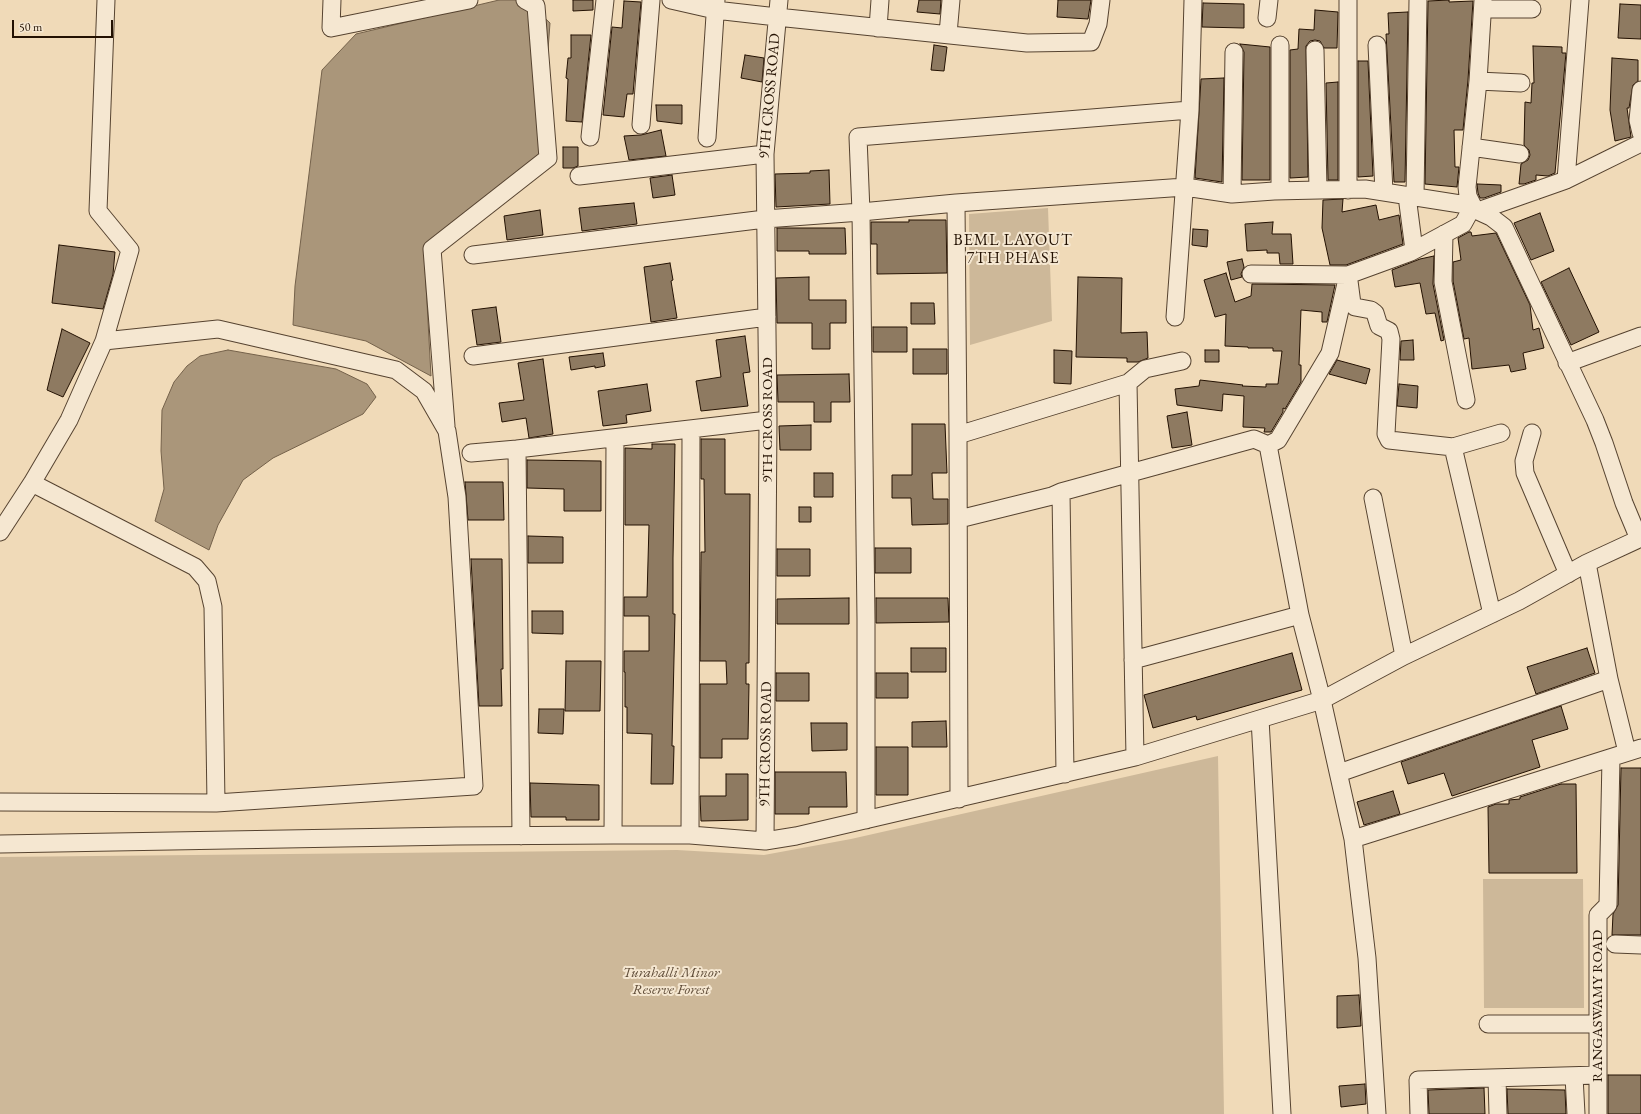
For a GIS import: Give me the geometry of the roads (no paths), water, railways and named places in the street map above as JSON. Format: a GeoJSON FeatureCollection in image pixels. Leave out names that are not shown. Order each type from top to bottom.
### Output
{"type":"FeatureCollection","features":[{"type":"Feature","properties":{"kind":"street"},"geometry":{"type":"LineString","coordinates":[[0,532],[32,483],[69,420],[104,341],[130,250],[98,210],[106,0]]}},
{"type":"Feature","properties":{"kind":"street"},"geometry":{"type":"LineString","coordinates":[[332,0],[331,28],[469,0]]}},
{"type":"Feature","properties":{"kind":"street"},"geometry":{"type":"LineString","coordinates":[[0,802],[216,803],[474,786],[457,497],[447,431],[432,249],[548,158],[536,6],[525,0]]}},
{"type":"Feature","properties":{"kind":"street"},"geometry":{"type":"LineString","coordinates":[[590,137],[605,0]]}},
{"type":"Feature","properties":{"kind":"street"},"geometry":{"type":"LineString","coordinates":[[641,125],[651,0]]}},
{"type":"Feature","properties":{"kind":"street"},"geometry":{"type":"LineString","coordinates":[[670,0],[716,5],[777,17],[1027,43],[1091,42],[1098,24],[1101,0]]}},
{"type":"Feature","properties":{"kind":"street","name":"9TH CROSS ROAD"},"geometry":{"type":"LineString","coordinates":[[765,841],[768,420],[765,154],[779,0]]}},
{"type":"Feature","properties":{"kind":"street"},"geometry":{"type":"LineString","coordinates":[[878,28],[880,0]]}},
{"type":"Feature","properties":{"kind":"street"},"geometry":{"type":"LineString","coordinates":[[948,34],[951,0]]}},
{"type":"Feature","properties":{"kind":"street"},"geometry":{"type":"LineString","coordinates":[[1175,317],[1190,110],[1193,0]]}},
{"type":"Feature","properties":{"kind":"street"},"geometry":{"type":"LineString","coordinates":[[1267,18],[1269,0]]}},
{"type":"Feature","properties":{"kind":"street"},"geometry":{"type":"LineString","coordinates":[[1348,0],[1348,190]]}},
{"type":"Feature","properties":{"kind":"street"},"geometry":{"type":"LineString","coordinates":[[1414,250],[1411,196],[1418,0]]}},
{"type":"Feature","properties":{"kind":"street"},"geometry":{"type":"LineString","coordinates":[[1566,180],[1580,0]]}},
{"type":"Feature","properties":{"kind":"street"},"geometry":{"type":"LineString","coordinates":[[1476,209],[1468,196],[1467,186],[1478,81],[1483,4],[1532,9]]}},
{"type":"Feature","properties":{"kind":"street"},"geometry":{"type":"LineString","coordinates":[[707,138],[716,5]]}},
{"type":"Feature","properties":{"kind":"street"},"geometry":{"type":"LineString","coordinates":[[1280,45],[1280,191]]}},
{"type":"Feature","properties":{"kind":"street"},"geometry":{"type":"LineString","coordinates":[[1377,45],[1384,192]]}},
{"type":"Feature","properties":{"kind":"street"},"geometry":{"type":"LineString","coordinates":[[1315,50],[1318,190]]}},
{"type":"Feature","properties":{"kind":"street"},"geometry":{"type":"LineString","coordinates":[[1232,194],[1234,52]]}},
{"type":"Feature","properties":{"kind":"street"},"geometry":{"type":"LineString","coordinates":[[1478,81],[1521,83]]}},
{"type":"Feature","properties":{"kind":"street"},"geometry":{"type":"LineString","coordinates":[[1641,90],[1638,120],[1641,133]]}},
{"type":"Feature","properties":{"kind":"street"},"geometry":{"type":"LineString","coordinates":[[866,820],[866,619],[861,212],[858,137],[1190,110]]}},
{"type":"Feature","properties":{"kind":"street"},"geometry":{"type":"LineString","coordinates":[[1251,274],[1348,275],[1414,250],[1463,224],[1476,209],[1566,180],[1641,143]]}},
{"type":"Feature","properties":{"kind":"street"},"geometry":{"type":"LineString","coordinates":[[1471,147],[1520,154]]}},
{"type":"Feature","properties":{"kind":"street"},"geometry":{"type":"LineString","coordinates":[[579,176],[765,154]]}},
{"type":"Feature","properties":{"kind":"street"},"geometry":{"type":"LineString","coordinates":[[0,844],[613,835],[690,835],[765,841],[796,836],[1135,757],[1322,700],[1404,656],[1492,614],[1587,563],[1640,538],[1624,502],[1604,443],[1504,227],[1498,221],[1476,209],[1411,196],[1365,189],[1232,194],[1185,187],[956,202],[861,212],[765,218],[473,255]]}},
{"type":"Feature","properties":{"kind":"street"},"geometry":{"type":"LineString","coordinates":[[956,202],[959,519],[959,799]]}},
{"type":"Feature","properties":{"kind":"street"},"geometry":{"type":"LineString","coordinates":[[1444,234],[1442,269],[1466,400]]}},
{"type":"Feature","properties":{"kind":"street"},"geometry":{"type":"LineString","coordinates":[[959,519],[1052,496],[1060,492],[1254,439],[1268,445],[1278,440],[1330,353],[1348,275]]}},
{"type":"Feature","properties":{"kind":"street"},"geometry":{"type":"LineString","coordinates":[[1348,275],[1352,304],[1355,307],[1374,312],[1379,326],[1389,331],[1391,339],[1386,434],[1388,440],[1453,447],[1501,433]]}},
{"type":"Feature","properties":{"kind":"street"},"geometry":{"type":"LineString","coordinates":[[473,356],[767,317]]}},
{"type":"Feature","properties":{"kind":"street"},"geometry":{"type":"LineString","coordinates":[[104,341],[218,329],[396,370],[424,391],[447,431]]}},
{"type":"Feature","properties":{"kind":"street"},"geometry":{"type":"LineString","coordinates":[[1567,363],[1641,336]]}},
{"type":"Feature","properties":{"kind":"street"},"geometry":{"type":"LineString","coordinates":[[958,435],[1128,383],[1145,368],[1182,361]]}},
{"type":"Feature","properties":{"kind":"street"},"geometry":{"type":"LineString","coordinates":[[1128,383],[1131,473],[1135,757]]}},
{"type":"Feature","properties":{"kind":"street"},"geometry":{"type":"LineString","coordinates":[[472,453],[517,450],[768,420]]}},
{"type":"Feature","properties":{"kind":"street"},"geometry":{"type":"LineString","coordinates":[[690,835],[691,430]]}},
{"type":"Feature","properties":{"kind":"street"},"geometry":{"type":"LineString","coordinates":[[1532,433],[1524,461],[1525,473],[1568,574]]}},
{"type":"Feature","properties":{"kind":"street"},"geometry":{"type":"LineString","coordinates":[[613,835],[615,439]]}},
{"type":"Feature","properties":{"kind":"street"},"geometry":{"type":"LineString","coordinates":[[1268,445],[1300,615],[1340,773],[1353,839],[1367,958],[1377,1114]]}},
{"type":"Feature","properties":{"kind":"street"},"geometry":{"type":"LineString","coordinates":[[1453,447],[1492,614]]}},
{"type":"Feature","properties":{"kind":"street"},"geometry":{"type":"LineString","coordinates":[[517,450],[520,836]]}},
{"type":"Feature","properties":{"kind":"street"},"geometry":{"type":"LineString","coordinates":[[32,483],[195,567],[207,581],[212,607],[216,803]]}},
{"type":"Feature","properties":{"kind":"street"},"geometry":{"type":"LineString","coordinates":[[1060,492],[1065,774]]}},
{"type":"Feature","properties":{"kind":"street"},"geometry":{"type":"LineString","coordinates":[[1373,498],[1404,656]]}},
{"type":"Feature","properties":{"kind":"street"},"geometry":{"type":"LineString","coordinates":[[1353,839],[1634,750],[1609,680],[1587,563]]}},
{"type":"Feature","properties":{"kind":"street"},"geometry":{"type":"LineString","coordinates":[[1133,660],[1300,615]]}},
{"type":"Feature","properties":{"kind":"street"},"geometry":{"type":"LineString","coordinates":[[1340,773],[1609,680]]}},
{"type":"Feature","properties":{"kind":"street"},"geometry":{"type":"LineString","coordinates":[[1260,719],[1282,1114]]}},
{"type":"Feature","properties":{"kind":"street","name":"RANGASWAMY ROAD"},"geometry":{"type":"LineString","coordinates":[[1598,1114],[1598,915],[1608,905],[1611,758]]}},
{"type":"Feature","properties":{"kind":"street"},"geometry":{"type":"LineString","coordinates":[[1615,944],[1641,945]]}},
{"type":"Feature","properties":{"kind":"street"},"geometry":{"type":"LineString","coordinates":[[1488,1024],[1598,1024]]}},
{"type":"Feature","properties":{"kind":"street"},"geometry":{"type":"LineString","coordinates":[[1419,1114],[1418,1080],[1598,1075]]}},
{"type":"Feature","properties":{"kind":"street"},"geometry":{"type":"LineString","coordinates":[[1574,1076],[1576,1114]]}},
{"type":"Feature","properties":{"kind":"street"},"geometry":{"type":"LineString","coordinates":[[1497,1078],[1498,1114]]}},
{"type":"Feature","properties":{"kind":"district","name":"BEML LAYOUT 7TH PHASE"},"geometry":{"type":"Point","coordinates":[1013,250]}},
{"type":"Feature","properties":{"kind":"park label","name":"Turahalli Minor Reserve Forest"},"geometry":{"type":"Point","coordinates":[671,982]}}]}
